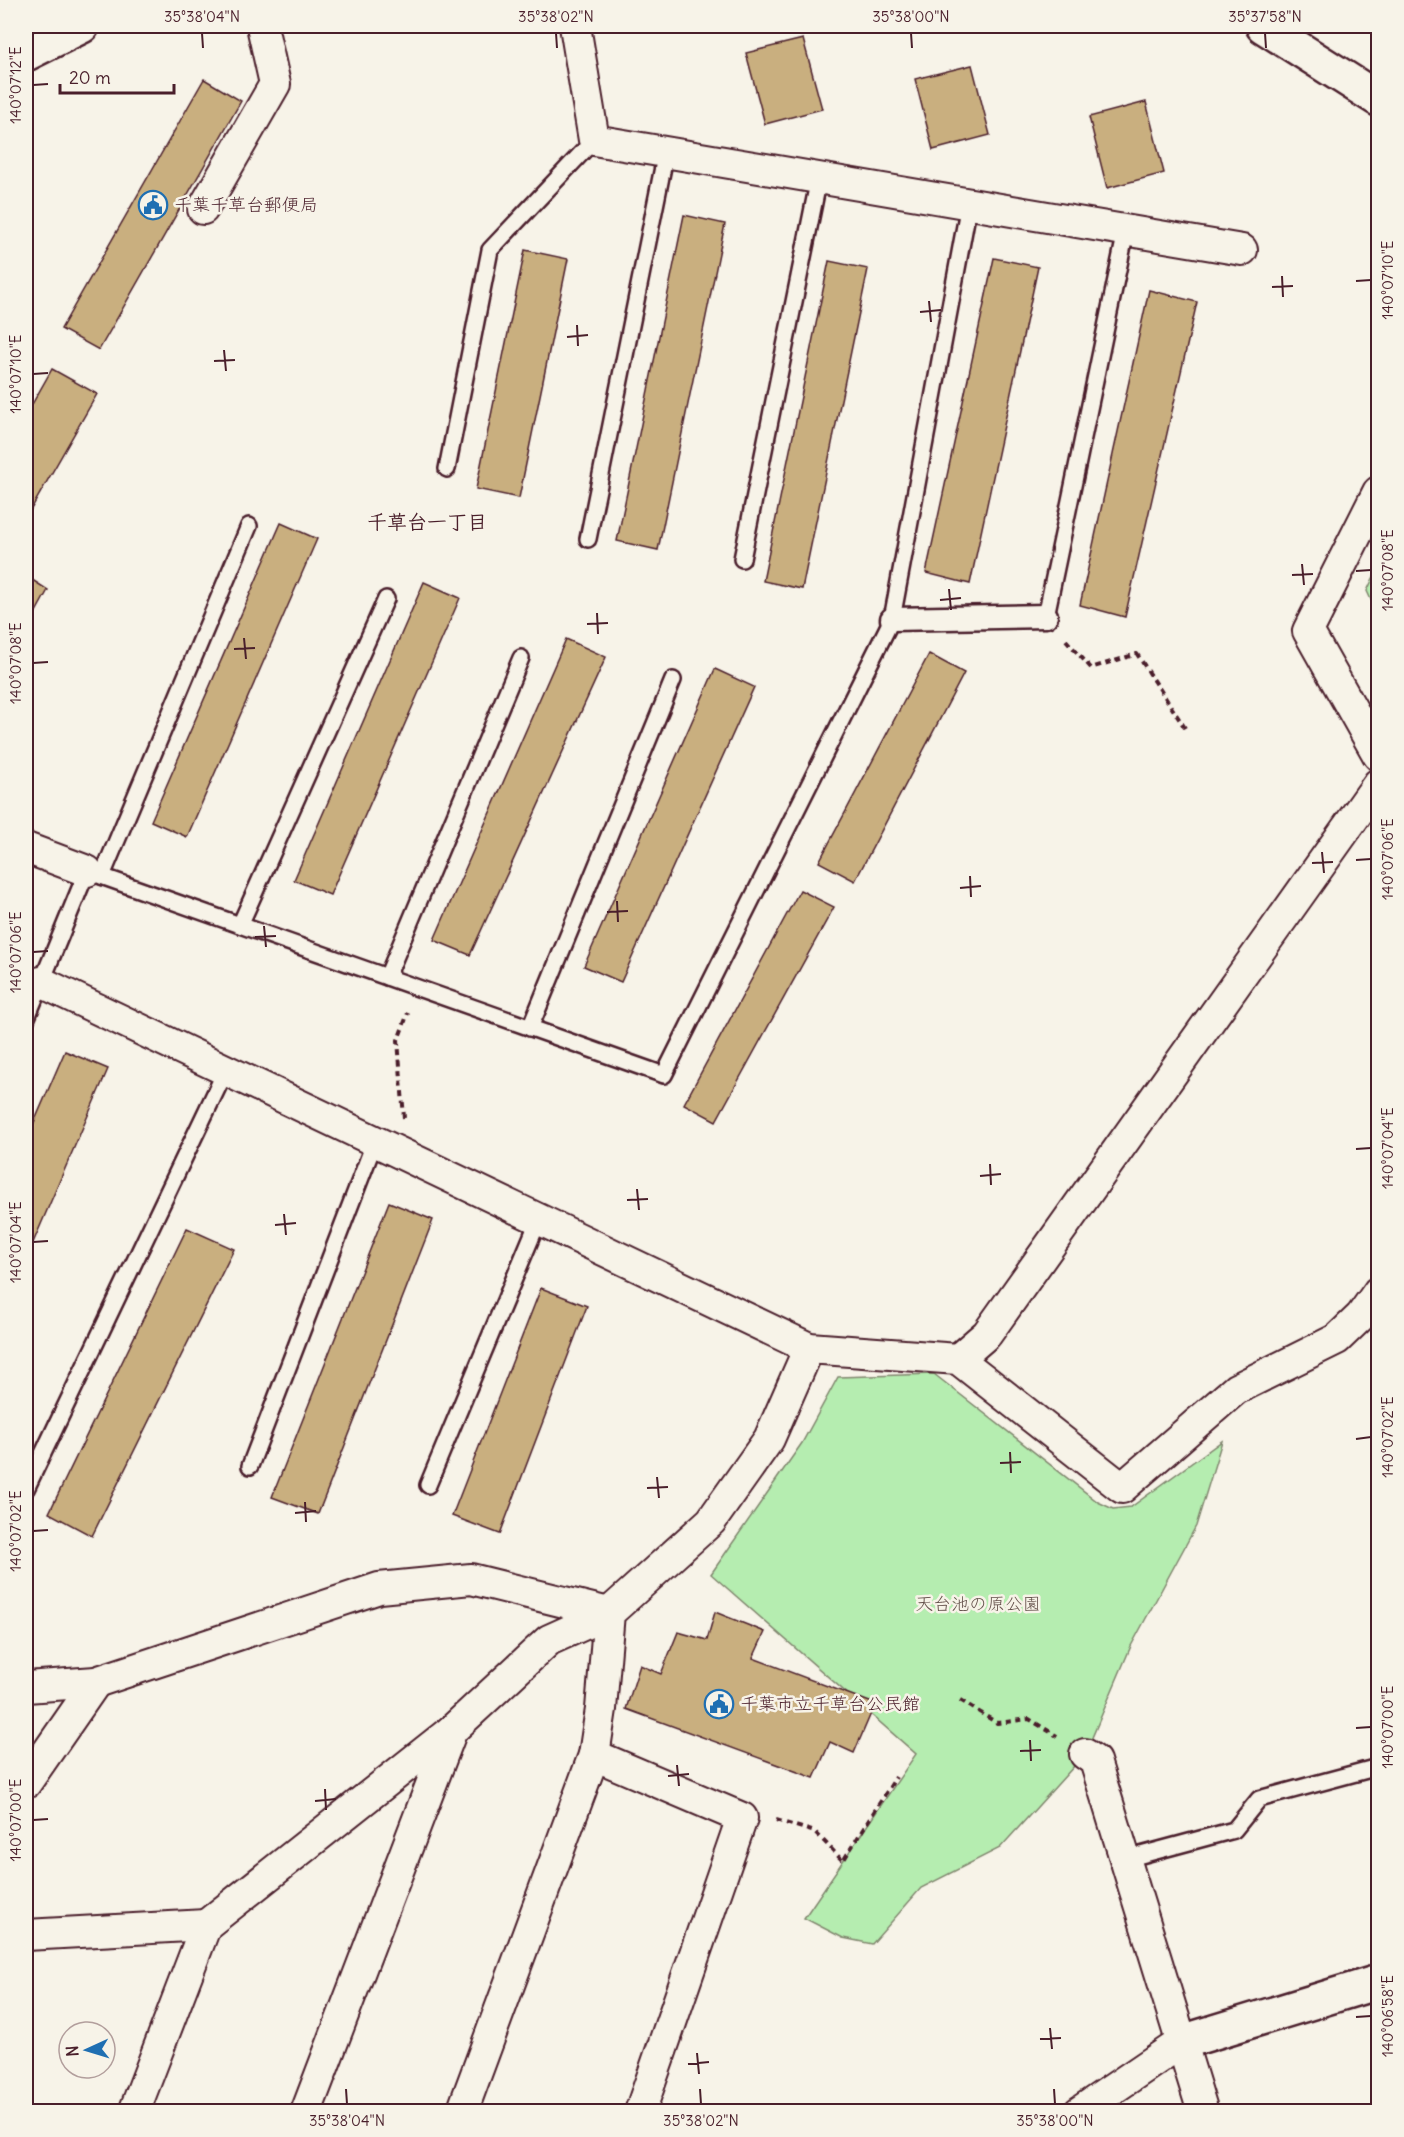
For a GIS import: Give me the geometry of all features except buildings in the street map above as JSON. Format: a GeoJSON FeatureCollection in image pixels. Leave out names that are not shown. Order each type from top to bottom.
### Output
{"type":"FeatureCollection","features":[{"type":"Feature","properties":{"kind":"street"},"geometry":{"type":"LineString","coordinates":[[26,54],[82,26]]}},
{"type":"Feature","properties":{"kind":"street"},"geometry":{"type":"LineString","coordinates":[[203,209],[275,84],[262,26]]}},
{"type":"Feature","properties":{"kind":"street"},"geometry":{"type":"LineString","coordinates":[[575,26],[594,140],[1242,250]]}},
{"type":"Feature","properties":{"kind":"street"},"geometry":{"type":"LineString","coordinates":[[1263,26],[1378,99]]}},
{"type":"Feature","properties":{"kind":"street"},"geometry":{"type":"LineString","coordinates":[[1378,492],[1308,631],[1378,754]]}},
{"type":"Feature","properties":{"kind":"street"},"geometry":{"type":"LineString","coordinates":[[892,619],[1046,616]]}},
{"type":"Feature","properties":{"kind":"street"},"geometry":{"type":"LineString","coordinates":[[958,1359],[987,1334],[1378,784]]}},
{"type":"Feature","properties":{"kind":"street"},"geometry":{"type":"LineString","coordinates":[[26,848],[95,873]]}},
{"type":"Feature","properties":{"kind":"street"},"geometry":{"type":"LineString","coordinates":[[41,982],[810,1348],[958,1359],[1122,1488],[1236,1389],[1337,1340],[1361,1316],[1378,1292]]}},
{"type":"Feature","properties":{"kind":"street"},"geometry":{"type":"LineString","coordinates":[[134,2112],[206,1925],[452,1731],[549,1640],[609,1613],[711,1521],[769,1439],[810,1348]]}},
{"type":"Feature","properties":{"kind":"street"},"geometry":{"type":"LineString","coordinates":[[26,1687],[96,1683],[378,1588],[471,1579],[609,1613]]}},
{"type":"Feature","properties":{"kind":"street"},"geometry":{"type":"LineString","coordinates":[[462,2112],[594,1755],[601,1708],[609,1613]]}},
{"type":"Feature","properties":{"kind":"street"},"geometry":{"type":"LineString","coordinates":[[26,1783],[96,1683]]}},
{"type":"Feature","properties":{"kind":"street"},"geometry":{"type":"LineString","coordinates":[[306,2112],[452,1731]]}},
{"type":"Feature","properties":{"kind":"street"},"geometry":{"type":"LineString","coordinates":[[1085,1754],[1095,1761],[1203,2112]]}},
{"type":"Feature","properties":{"kind":"street"},"geometry":{"type":"LineString","coordinates":[[594,1755],[742,1818],[640,2112]]}},
{"type":"Feature","properties":{"kind":"street"},"geometry":{"type":"LineString","coordinates":[[27,1938],[206,1925]]}},
{"type":"Feature","properties":{"kind":"street"},"geometry":{"type":"LineString","coordinates":[[1079,2112],[1182,2042],[1378,1982]]}},
{"type":"Feature","properties":{"kind":"lane"},"geometry":{"type":"LineString","coordinates":[[447,469],[490,250],[594,140]]}},
{"type":"Feature","properties":{"kind":"lane"},"geometry":{"type":"LineString","coordinates":[[588,539],[666,152]]}},
{"type":"Feature","properties":{"kind":"lane"},"geometry":{"type":"LineString","coordinates":[[742,559],[819,178]]}},
{"type":"Feature","properties":{"kind":"lane"},"geometry":{"type":"LineString","coordinates":[[95,873],[663,1075],[892,619],[969,204]]}},
{"type":"Feature","properties":{"kind":"lane"},"geometry":{"type":"LineString","coordinates":[[1046,616],[1126,231]]}},
{"type":"Feature","properties":{"kind":"lane"},"geometry":{"type":"LineString","coordinates":[[26,1020],[41,982],[95,873],[249,526]]}},
{"type":"Feature","properties":{"kind":"lane"},"geometry":{"type":"LineString","coordinates":[[240,925],[386,599]]}},
{"type":"Feature","properties":{"kind":"lane"},"geometry":{"type":"LineString","coordinates":[[387,977],[521,658]]}},
{"type":"Feature","properties":{"kind":"lane"},"geometry":{"type":"LineString","coordinates":[[530,1028],[673,680]]}},
{"type":"Feature","properties":{"kind":"lane"},"geometry":{"type":"LineString","coordinates":[[26,1489],[226,1070]]}},
{"type":"Feature","properties":{"kind":"lane"},"geometry":{"type":"LineString","coordinates":[[250,1466],[375,1141]]}},
{"type":"Feature","properties":{"kind":"lane"},"geometry":{"type":"LineString","coordinates":[[428,1485],[539,1219]]}},
{"type":"Feature","properties":{"kind":"lane"},"geometry":{"type":"LineString","coordinates":[[1126,1859],[1234,1830],[1259,1799],[1378,1767]]}},
{"type":"Feature","properties":{"kind":"path"},"geometry":{"type":"LineString","coordinates":[[1046,616],[1091,668],[1137,654],[1185,728]]}},
{"type":"Feature","properties":{"kind":"path"},"geometry":{"type":"LineString","coordinates":[[398,1040],[404,1118]]}},
{"type":"Feature","properties":{"kind":"path"},"geometry":{"type":"LineString","coordinates":[[960,1700],[997,1723],[1029,1719],[1085,1754]]}},
{"type":"Feature","properties":{"kind":"path"},"geometry":{"type":"LineString","coordinates":[[772,1818],[815,1832],[843,1861],[896,1777]]}},
{"type":"Feature","properties":{"kind":"green space"},"geometry":{"type":"Polygon","coordinates":[[[1378,568],[1378,615],[1367,591],[1378,568]]]}},
{"type":"Feature","properties":{"kind":"green space","name":"天台池の原公園"},"geometry":{"type":"Polygon","coordinates":[[[934,1374],[1098,1502],[1113,1509],[1131,1507],[1222,1441],[1196,1526],[1131,1646],[1085,1754],[1000,1848],[921,1888],[872,1944],[843,1938],[804,1918],[916,1754],[711,1574],[802,1443],[838,1377],[934,1374]]]}},
{"type":"Feature","properties":{"kind":"place","name":"千葉千草台郵便局"},"geometry":{"type":"Point","coordinates":[153,205]}},
{"type":"Feature","properties":{"kind":"place","name":"千葉市立千草台公民館"},"geometry":{"type":"Point","coordinates":[719,1704]}},
{"type":"Feature","properties":{"kind":"district","name":"千草台一丁目"},"geometry":{"type":"Point","coordinates":[427,522]}}]}
